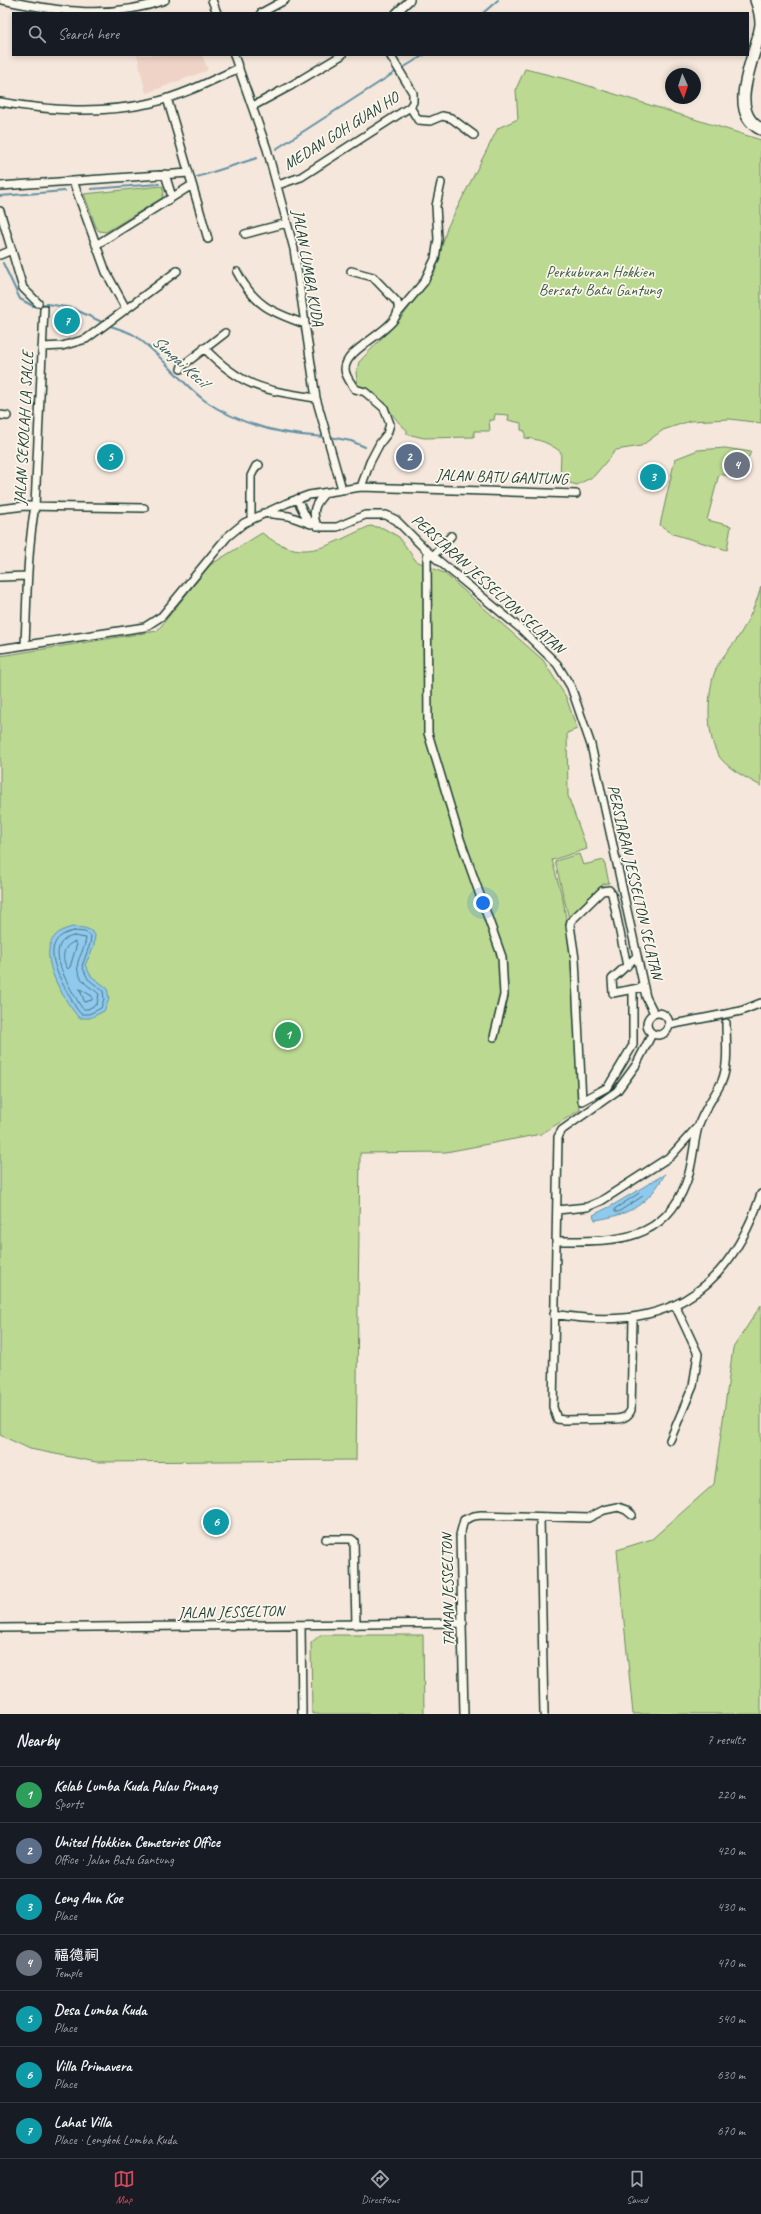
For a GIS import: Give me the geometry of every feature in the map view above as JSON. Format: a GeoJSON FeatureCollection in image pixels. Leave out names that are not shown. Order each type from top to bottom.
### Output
{"type":"FeatureCollection","features":[{"type":"Feature","properties":{"kind":"street"},"geometry":{"type":"LineString","coordinates":[[3,0],[74,12],[107,11],[153,4],[165,0]]}},
{"type":"Feature","properties":{"kind":"street"},"geometry":{"type":"LineString","coordinates":[[212,0],[217,12]]}},
{"type":"Feature","properties":{"kind":"street"},"geometry":{"type":"LineString","coordinates":[[263,12],[285,0]]}},
{"type":"Feature","properties":{"kind":"street"},"geometry":{"type":"LineString","coordinates":[[397,12],[410,0]]}},
{"type":"Feature","properties":{"kind":"street"},"geometry":{"type":"LineString","coordinates":[[756,0],[760,12],[760,28],[743,99],[749,120],[761,129]]}},
{"type":"Feature","properties":{"kind":"street","name":"JALAN LUMBA KUDA"},"geometry":{"type":"LineString","coordinates":[[234,56],[253,106],[278,185],[294,250],[316,398],[342,489]]}},
{"type":"Feature","properties":{"kind":"street"},"geometry":{"type":"LineString","coordinates":[[253,106],[340,56]]}},
{"type":"Feature","properties":{"kind":"street","name":"MEDAN GOH GUAN HO"},"geometry":{"type":"LineString","coordinates":[[278,185],[301,177],[410,107],[413,102],[413,93],[391,56]]}},
{"type":"Feature","properties":{"kind":"street"},"geometry":{"type":"LineString","coordinates":[[0,102],[60,110],[98,110],[152,103],[239,68]]}},
{"type":"Feature","properties":{"kind":"street"},"geometry":{"type":"LineString","coordinates":[[167,98],[208,239]]}},
{"type":"Feature","properties":{"kind":"street"},"geometry":{"type":"LineString","coordinates":[[410,107],[418,120],[430,121],[442,116],[451,118],[474,135]]}},
{"type":"Feature","properties":{"kind":"street"},"geometry":{"type":"LineString","coordinates":[[0,186],[189,172]]}},
{"type":"Feature","properties":{"kind":"street"},"geometry":{"type":"LineString","coordinates":[[165,174],[172,198]]}},
{"type":"Feature","properties":{"kind":"street"},"geometry":{"type":"LineString","coordinates":[[73,181],[111,283],[126,309]]}},
{"type":"Feature","properties":{"kind":"street"},"geometry":{"type":"LineString","coordinates":[[361,487],[370,462],[380,443],[387,434],[390,424],[384,408],[365,392],[355,389],[345,369],[347,362],[363,344],[386,328],[424,282],[436,259],[438,240],[436,206],[441,182]]}},
{"type":"Feature","properties":{"kind":"street"},"geometry":{"type":"LineString","coordinates":[[96,245],[192,185]]}},
{"type":"Feature","properties":{"kind":"street"},"geometry":{"type":"LineString","coordinates":[[0,211],[23,288],[38,303]]}},
{"type":"Feature","properties":{"kind":"street"},"geometry":{"type":"LineString","coordinates":[[245,234],[287,223]]}},
{"type":"Feature","properties":{"kind":"street"},"geometry":{"type":"LineString","coordinates":[[0,255],[12,250]]}},
{"type":"Feature","properties":{"kind":"street"},"geometry":{"type":"LineString","coordinates":[[42,347],[75,344],[95,333],[177,271]]}},
{"type":"Feature","properties":{"kind":"street"},"geometry":{"type":"LineString","coordinates":[[351,271],[373,277],[397,302],[398,313]]}},
{"type":"Feature","properties":{"kind":"street"},"geometry":{"type":"LineString","coordinates":[[237,272],[249,294],[271,311],[305,324]]}},
{"type":"Feature","properties":{"kind":"street","name":"JALAN SEKOLAH LA SALLE"},"geometry":{"type":"LineString","coordinates":[[25,645],[31,530],[35,506],[44,309]]}},
{"type":"Feature","properties":{"kind":"street"},"geometry":{"type":"LineString","coordinates":[[181,369],[182,366],[224,333]]}},
{"type":"Feature","properties":{"kind":"street"},"geometry":{"type":"LineString","coordinates":[[204,348],[230,372],[259,388],[316,398]]}},
{"type":"Feature","properties":{"kind":"street"},"geometry":{"type":"LineString","coordinates":[[251,519],[251,476],[256,466],[260,465]]}},
{"type":"Feature","properties":{"kind":"street","name":"JALAN BATU GANTUNG"},"geometry":{"type":"LineString","coordinates":[[0,649],[145,626],[162,616],[227,537],[251,519],[297,500],[325,492],[361,487],[576,494]]}},
{"type":"Feature","properties":{"kind":"street"},"geometry":{"type":"LineString","coordinates":[[314,525],[314,509],[325,492]]}},
{"type":"Feature","properties":{"kind":"street"},"geometry":{"type":"LineString","coordinates":[[297,500],[305,516],[314,525]]}},
{"type":"Feature","properties":{"kind":"street"},"geometry":{"type":"LineString","coordinates":[[0,509],[35,506],[144,508]]}},
{"type":"Feature","properties":{"kind":"street","name":"PERSIARAN JESSELTON SELATAN"},"geometry":{"type":"LineString","coordinates":[[263,513],[289,516],[314,525],[337,527],[365,515],[386,515],[396,520],[427,551],[542,648],[557,664],[571,687],[591,745],[644,987],[654,1013]]}},
{"type":"Feature","properties":{"kind":"street"},"geometry":{"type":"LineString","coordinates":[[433,556],[451,536]]}},
{"type":"Feature","properties":{"kind":"street"},"geometry":{"type":"LineString","coordinates":[[427,551],[428,733],[460,839],[502,957],[504,995],[494,1037]]}},
{"type":"Feature","properties":{"kind":"street"},"geometry":{"type":"LineString","coordinates":[[0,577],[28,576]]}},
{"type":"Feature","properties":{"kind":"street"},"geometry":{"type":"LineString","coordinates":[[627,966],[612,894],[609,890],[602,890],[571,921],[570,926],[575,958],[582,1102],[608,1087],[633,1045],[632,989]]}},
{"type":"Feature","properties":{"kind":"street"},"geometry":{"type":"LineString","coordinates":[[637,956],[612,979],[613,993],[644,987]]}},
{"type":"Feature","properties":{"kind":"street"},"geometry":{"type":"LineString","coordinates":[[652,1034],[663,1034],[669,1025],[741,1011],[761,1003]]}},
{"type":"Feature","properties":{"kind":"street"},"geometry":{"type":"LineString","coordinates":[[652,1034],[647,1028],[647,1021],[654,1013],[665,1015],[669,1025]]}},
{"type":"Feature","properties":{"kind":"street"},"geometry":{"type":"LineString","coordinates":[[556,1240],[624,1238],[651,1228],[663,1219],[672,1208],[686,1182],[699,1126],[722,1080],[726,1062],[726,1023]]}},
{"type":"Feature","properties":{"kind":"street"},"geometry":{"type":"LineString","coordinates":[[633,1318],[630,1414],[622,1419],[557,1419],[553,1410],[554,1314],[560,1132],[617,1091],[636,1064],[652,1034]]}},
{"type":"Feature","properties":{"kind":"street"},"geometry":{"type":"LineString","coordinates":[[557,1210],[587,1207],[600,1201],[671,1156],[699,1126]]}},
{"type":"Feature","properties":{"kind":"street"},"geometry":{"type":"LineString","coordinates":[[554,1314],[579,1319],[633,1318],[675,1305],[694,1295],[730,1261],[753,1220],[761,1194]]}},
{"type":"Feature","properties":{"kind":"street"},"geometry":{"type":"LineString","coordinates":[[670,1440],[693,1386],[698,1354],[675,1305]]}},
{"type":"Feature","properties":{"kind":"street","name":"TAMAN JESSELTON"},"geometry":{"type":"LineString","coordinates":[[464,1714],[460,1535],[461,1525],[464,1520],[474,1516],[522,1515],[540,1518],[588,1518],[604,1510],[618,1507],[626,1510],[632,1515]]}},
{"type":"Feature","properties":{"kind":"street"},"geometry":{"type":"LineString","coordinates":[[540,1518],[544,1714]]}},
{"type":"Feature","properties":{"kind":"street"},"geometry":{"type":"LineString","coordinates":[[326,1539],[351,1539],[354,1541],[356,1625]]}},
{"type":"Feature","properties":{"kind":"street","name":"JALAN JESSELTON"},"geometry":{"type":"LineString","coordinates":[[0,1628],[154,1628],[462,1623]]}},
{"type":"Feature","properties":{"kind":"street"},"geometry":{"type":"LineString","coordinates":[[301,1625],[302,1714]]}},
{"type":"Feature","properties":{"kind":"shaded area"},"geometry":{"type":"Polygon","coordinates":[[[137,56],[202,56],[208,70],[146,93],[137,56]]]}},
{"type":"Feature","properties":{"kind":"green space","name":"Perkuburan Hokkien Bersatu Batu Gantung"},"geometry":{"type":"Polygon","coordinates":[[[525,69],[570,80],[761,140],[761,423],[730,419],[690,421],[663,430],[641,446],[616,450],[594,476],[577,485],[560,480],[561,452],[544,442],[525,438],[525,431],[521,430],[521,423],[508,420],[509,415],[495,414],[494,420],[489,420],[490,431],[474,431],[474,437],[424,438],[407,434],[407,430],[400,424],[384,404],[358,386],[356,373],[359,362],[402,317],[435,272],[447,228],[498,128],[518,119],[516,89],[525,69]]]}},
{"type":"Feature","properties":{"kind":"green space"},"geometry":{"type":"Polygon","coordinates":[[[162,186],[164,192],[162,198],[106,232],[99,231],[96,227],[84,194],[162,186]]]}},
{"type":"Feature","properties":{"kind":"green space"},"geometry":{"type":"Polygon","coordinates":[[[725,448],[751,452],[743,479],[719,474],[707,520],[731,526],[727,550],[673,534],[660,525],[675,459],[698,450],[725,448]]]}},
{"type":"Feature","properties":{"kind":"green space"},"geometry":{"type":"Polygon","coordinates":[[[370,526],[383,528],[399,537],[416,561],[444,573],[543,660],[566,697],[577,729],[567,733],[568,796],[587,849],[552,860],[563,900],[573,961],[580,1110],[541,1134],[446,1152],[360,1153],[356,1460],[96,1462],[30,1449],[0,1435],[0,656],[157,631],[210,565],[262,533],[277,543],[291,548],[304,550],[316,549],[329,545],[370,526]]]}},
{"type":"Feature","properties":{"kind":"green space"},"geometry":{"type":"Polygon","coordinates":[[[761,586],[761,786],[731,768],[717,753],[713,744],[709,723],[709,699],[716,669],[746,624],[755,605],[761,586]]]}},
{"type":"Feature","properties":{"kind":"green space"},"geometry":{"type":"Polygon","coordinates":[[[579,854],[583,865],[604,860],[609,883],[603,884],[569,919],[555,861],[579,854]]]}},
{"type":"Feature","properties":{"kind":"green space"},"geometry":{"type":"Polygon","coordinates":[[[761,1305],[761,1714],[633,1714],[617,1550],[652,1539],[714,1484],[733,1348],[761,1305]]]}},
{"type":"Feature","properties":{"kind":"green space"},"geometry":{"type":"Polygon","coordinates":[[[320,1635],[423,1635],[424,1714],[312,1714],[311,1643],[320,1635]]]}},
{"type":"Feature","properties":{"kind":"water"},"geometry":{"type":"Polygon","coordinates":[[[73,927],[88,929],[95,935],[94,946],[85,965],[91,976],[107,988],[109,999],[104,1011],[90,1018],[79,1018],[71,1008],[56,982],[51,968],[49,954],[51,942],[59,933],[73,927]]]}},
{"type":"Feature","properties":{"kind":"water"},"geometry":{"type":"Polygon","coordinates":[[[665,1174],[652,1194],[636,1207],[618,1215],[595,1220],[593,1215],[613,1205],[665,1174]]]}},
{"type":"Feature","properties":{"kind":"waterway","name":"Sungai Kecil"},"geometry":{"type":"LineString","coordinates":[[484,12],[498,0]]}},
{"type":"Feature","properties":{"kind":"waterway","name":"Sungai Kecil"},"geometry":{"type":"LineString","coordinates":[[401,69],[422,56]]}},
{"type":"Feature","properties":{"kind":"waterway","name":"Sungai Kecil"},"geometry":{"type":"LineString","coordinates":[[276,149],[397,71]]}},
{"type":"Feature","properties":{"kind":"waterway","name":"Sungai Kecil"},"geometry":{"type":"LineString","coordinates":[[197,177],[257,158]]}},
{"type":"Feature","properties":{"kind":"waterway","name":"Sungai Kecil"},"geometry":{"type":"LineString","coordinates":[[91,189],[159,184]]}},
{"type":"Feature","properties":{"kind":"waterway","name":"Sungai Kecil"},"geometry":{"type":"LineString","coordinates":[[0,196],[65,191]]}},
{"type":"Feature","properties":{"kind":"waterway","name":"Sungai Kecil"},"geometry":{"type":"LineString","coordinates":[[3,263],[20,299],[33,306],[47,304],[72,308],[104,323]]}},
{"type":"Feature","properties":{"kind":"waterway","name":"Sungai Kecil"},"geometry":{"type":"LineString","coordinates":[[108,325],[134,335],[152,350],[204,400],[218,409],[247,422],[277,431],[325,437]]}},
{"type":"Feature","properties":{"kind":"waterway","name":"Sungai Kecil"},"geometry":{"type":"LineString","coordinates":[[330,437],[351,441],[365,447]]}},
{"type":"Feature","properties":{"kind":"place","name":"Lahat Villa"},"geometry":{"type":"Point","coordinates":[67,321]}},
{"type":"Feature","properties":{"kind":"place","name":"Desa Lumba Kuda"},"geometry":{"type":"Point","coordinates":[110,457]}},
{"type":"Feature","properties":{"kind":"place","name":"United Hokkien Cemeteries Office"},"geometry":{"type":"Point","coordinates":[409,457]}},
{"type":"Feature","properties":{"kind":"place","name":"福德祠"},"geometry":{"type":"Point","coordinates":[737,465]}},
{"type":"Feature","properties":{"kind":"place","name":"Leng Aun Koe"},"geometry":{"type":"Point","coordinates":[653,477]}},
{"type":"Feature","properties":{"kind":"place","name":"Kelab Lumba Kuda Pulau Pinang"},"geometry":{"type":"Point","coordinates":[288,1035]}},
{"type":"Feature","properties":{"kind":"place","name":"Villa Primavera"},"geometry":{"type":"Point","coordinates":[216,1522]}}]}
